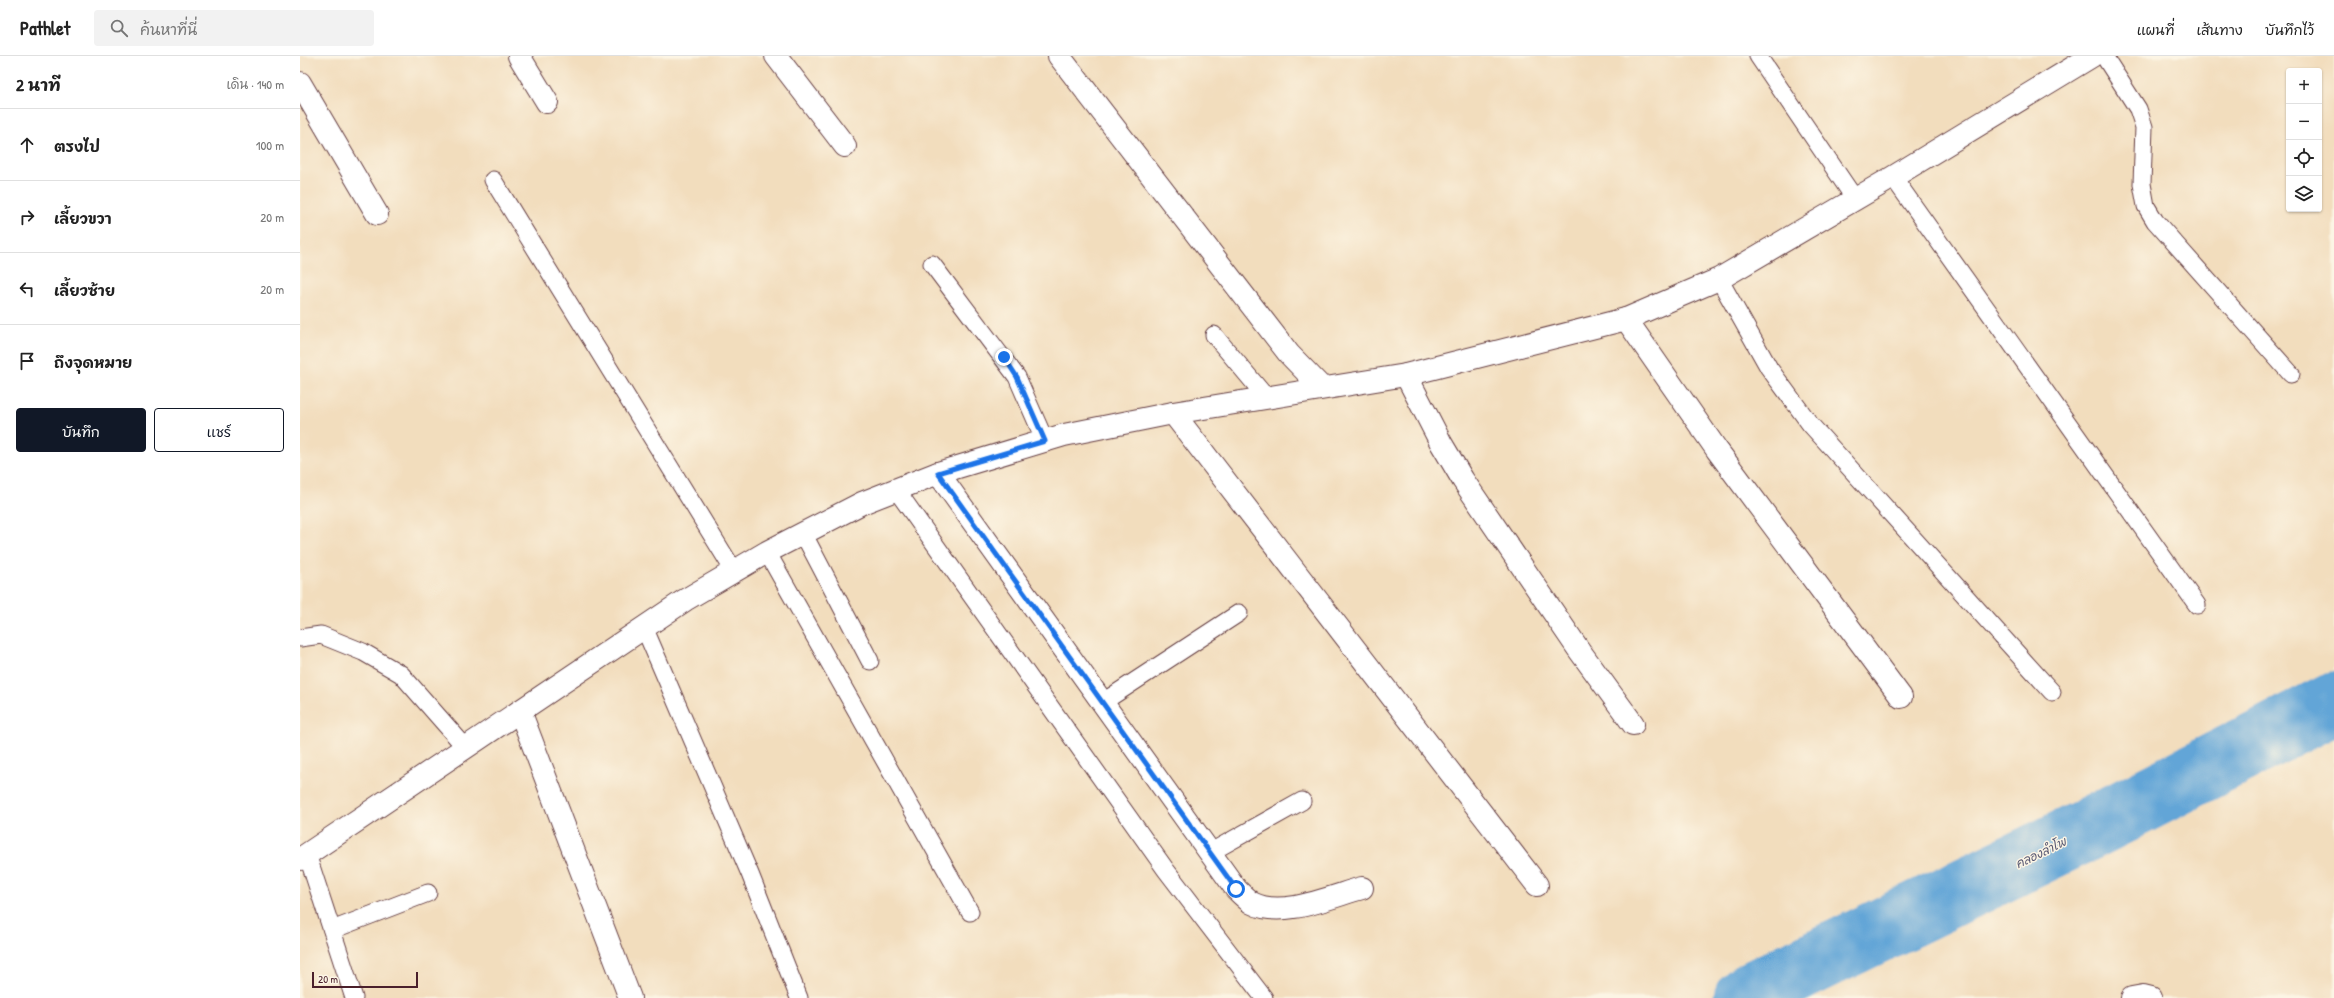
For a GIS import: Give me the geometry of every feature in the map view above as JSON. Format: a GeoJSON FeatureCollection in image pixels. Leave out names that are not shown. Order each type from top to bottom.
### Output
{"type":"FeatureCollection","features":[{"type":"Feature","properties":{"kind":"street"},"geometry":{"type":"LineString","coordinates":[[519,56],[547,102]]}},
{"type":"Feature","properties":{"kind":"street"},"geometry":{"type":"LineString","coordinates":[[776,56],[845,146]]}},
{"type":"Feature","properties":{"kind":"street"},"geometry":{"type":"LineString","coordinates":[[1059,56],[1289,354],[1322,388]]}},
{"type":"Feature","properties":{"kind":"street"},"geometry":{"type":"LineString","coordinates":[[304,856],[520,712],[644,627],[767,552],[895,488],[938,473],[1045,441],[1173,413],[1406,375],[1626,319],[1719,278],[1893,177],[2092,56]]}},
{"type":"Feature","properties":{"kind":"street"},"geometry":{"type":"LineString","coordinates":[[300,83],[377,214]]}},
{"type":"Feature","properties":{"kind":"street"},"geometry":{"type":"LineString","coordinates":[[1626,319],[1717,450],[1901,697]]}},
{"type":"Feature","properties":{"kind":"street"},"geometry":{"type":"LineString","coordinates":[[1406,375],[1441,443],[1463,480],[1578,650],[1633,724]]}},
{"type":"Feature","properties":{"kind":"street"},"geometry":{"type":"LineString","coordinates":[[1173,413],[1537,885]]}},
{"type":"Feature","properties":{"kind":"street"},"geometry":{"type":"LineString","coordinates":[[938,473],[1104,702],[1236,889],[1251,903],[1266,908],[1307,905],[1362,888]]}},
{"type":"Feature","properties":{"kind":"street"},"geometry":{"type":"LineString","coordinates":[[520,712],[630,998]]}},
{"type":"Feature","properties":{"kind":"street"},"geometry":{"type":"LineString","coordinates":[[2132,998],[2143,996],[2151,998]]}},
{"type":"Feature","properties":{"kind":"lane"},"geometry":{"type":"LineString","coordinates":[[1758,56],[1855,199]]}},
{"type":"Feature","properties":{"kind":"lane"},"geometry":{"type":"LineString","coordinates":[[2104,56],[2138,109],[2144,127],[2142,184],[2146,206],[2155,221],[2291,374]]}},
{"type":"Feature","properties":{"kind":"lane"},"geometry":{"type":"LineString","coordinates":[[1893,177],[2197,605]]}},
{"type":"Feature","properties":{"kind":"lane"},"geometry":{"type":"LineString","coordinates":[[493,180],[734,571]]}},
{"type":"Feature","properties":{"kind":"lane"},"geometry":{"type":"LineString","coordinates":[[932,264],[1017,377],[1045,441]]}},
{"type":"Feature","properties":{"kind":"lane"},"geometry":{"type":"LineString","coordinates":[[1719,278],[1769,368],[1810,424],[2052,692]]}},
{"type":"Feature","properties":{"kind":"lane"},"geometry":{"type":"LineString","coordinates":[[1214,335],[1266,397]]}},
{"type":"Feature","properties":{"kind":"lane"},"geometry":{"type":"LineString","coordinates":[[895,488],[1166,870],[1264,998]]}},
{"type":"Feature","properties":{"kind":"lane"},"geometry":{"type":"LineString","coordinates":[[803,533],[870,661]]}},
{"type":"Feature","properties":{"kind":"lane"},"geometry":{"type":"LineString","coordinates":[[767,552],[970,912]]}},
{"type":"Feature","properties":{"kind":"lane"},"geometry":{"type":"LineString","coordinates":[[1104,702],[1239,612]]}},
{"type":"Feature","properties":{"kind":"lane"},"geometry":{"type":"LineString","coordinates":[[644,627],[750,874],[799,998]]}},
{"type":"Feature","properties":{"kind":"lane"},"geometry":{"type":"LineString","coordinates":[[300,638],[321,636],[363,652],[400,674],[466,748]]}},
{"type":"Feature","properties":{"kind":"lane"},"geometry":{"type":"LineString","coordinates":[[1211,852],[1302,801]]}},
{"type":"Feature","properties":{"kind":"lane"},"geometry":{"type":"LineString","coordinates":[[304,856],[332,930],[354,998]]}},
{"type":"Feature","properties":{"kind":"lane"},"geometry":{"type":"LineString","coordinates":[[332,930],[428,893]]}},
{"type":"Feature","properties":{"kind":"waterway","name":"คลองลำโพ"},"geometry":{"type":"LineString","coordinates":[[1745,998],[1751,993],[2097,825],[2334,703]]}},
{"type":"Feature","properties":{"kind":"route"},"geometry":{"type":"LineString","coordinates":[[1004,357],[1017,377],[1045,441],[938,473],[1048,624],[1236,889]]}}]}
